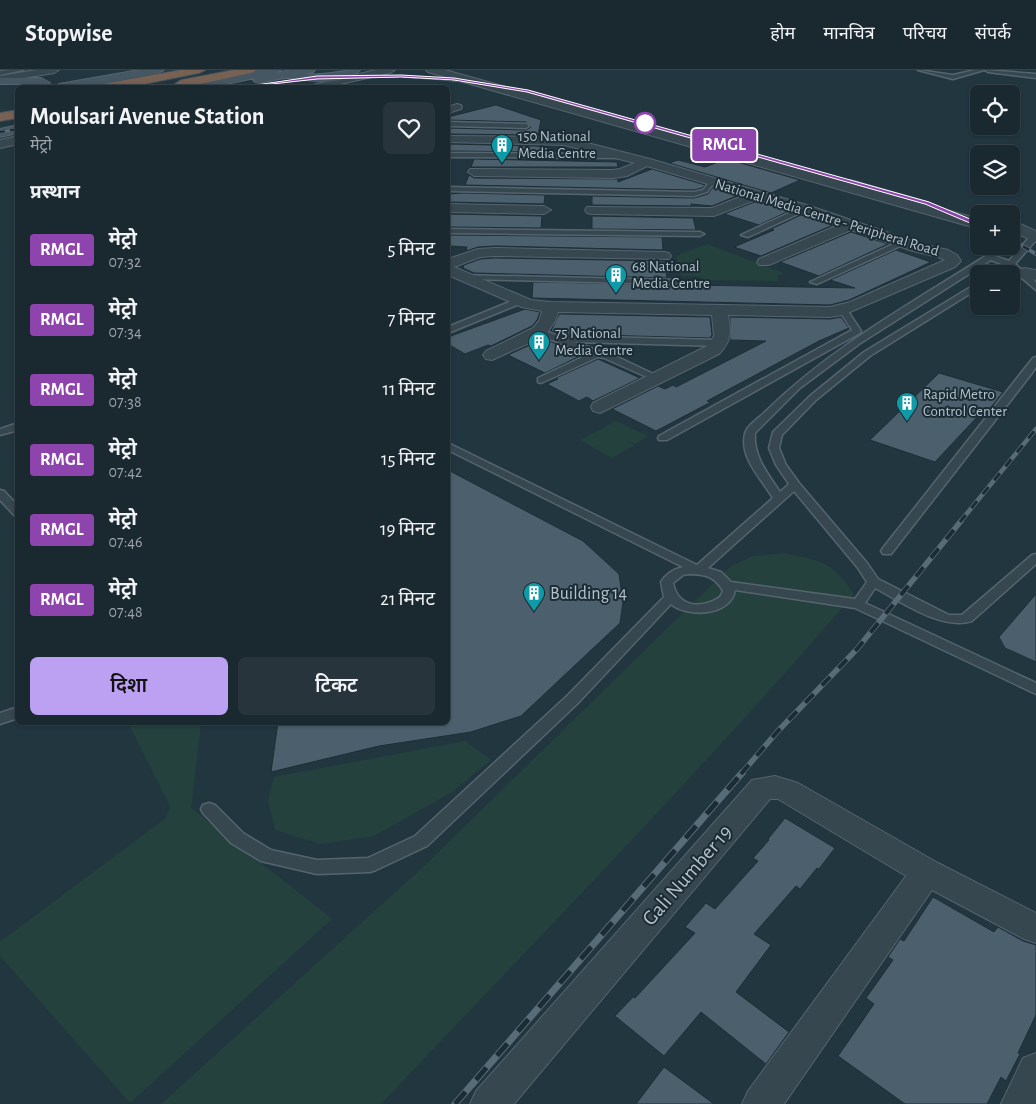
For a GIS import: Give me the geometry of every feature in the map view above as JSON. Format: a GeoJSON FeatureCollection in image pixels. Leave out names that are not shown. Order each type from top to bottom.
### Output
{"type":"FeatureCollection","features":[{"type":"Feature","properties":{"kind":"highway"},"geometry":{"type":"LineString","coordinates":[[120,85],[199,70]]}},
{"type":"Feature","properties":{"kind":"highway"},"geometry":{"type":"LineString","coordinates":[[176,85],[251,70]]}},
{"type":"Feature","properties":{"kind":"highway"},"geometry":{"type":"LineString","coordinates":[[0,106],[15,104]]}},
{"type":"Feature","properties":{"kind":"highway"},"geometry":{"type":"LineString","coordinates":[[0,117],[15,114]]}},
{"type":"Feature","properties":{"kind":"main road"},"geometry":{"type":"LineString","coordinates":[[86,82],[98,77],[106,70]]}},
{"type":"Feature","properties":{"kind":"main road"},"geometry":{"type":"LineString","coordinates":[[72,85],[158,70]]}},
{"type":"Feature","properties":{"kind":"main road"},"geometry":{"type":"LineString","coordinates":[[202,85],[275,70]]}},
{"type":"Feature","properties":{"kind":"main road"},"geometry":{"type":"LineString","coordinates":[[237,85],[309,70]]}},
{"type":"Feature","properties":{"kind":"main road"},"geometry":{"type":"LineString","coordinates":[[290,74],[301,78],[313,79],[337,76],[354,70]]}},
{"type":"Feature","properties":{"kind":"main road"},"geometry":{"type":"LineString","coordinates":[[0,80],[41,81],[44,83],[42,85]]}},
{"type":"Feature","properties":{"kind":"main road"},"geometry":{"type":"LineString","coordinates":[[0,124],[15,121]]}},
{"type":"Feature","properties":{"kind":"main road"},"geometry":{"type":"LineString","coordinates":[[0,133],[15,130]]}},
{"type":"Feature","properties":{"kind":"street"},"geometry":{"type":"LineString","coordinates":[[0,80],[54,70]]}},
{"type":"Feature","properties":{"kind":"street"},"geometry":{"type":"LineString","coordinates":[[319,85],[390,70]]}},
{"type":"Feature","properties":{"kind":"street"},"geometry":{"type":"LineString","coordinates":[[432,70],[970,221]]}},
{"type":"Feature","properties":{"kind":"street"},"geometry":{"type":"LineString","coordinates":[[461,70],[868,180],[970,212]]}},
{"type":"Feature","properties":{"kind":"street","name":"National Media Centre - Peripheral Road"},"geometry":{"type":"LineString","coordinates":[[450,138],[564,141],[646,162],[805,209],[903,243],[943,253],[954,261],[843,310],[830,312],[551,307],[519,301],[450,271]]}},
{"type":"Feature","properties":{"kind":"street"},"geometry":{"type":"LineString","coordinates":[[0,144],[15,141]]}},
{"type":"Feature","properties":{"kind":"street"},"geometry":{"type":"LineString","coordinates":[[474,172],[613,174],[623,173],[646,162]]}},
{"type":"Feature","properties":{"kind":"street"},"geometry":{"type":"LineString","coordinates":[[592,210],[714,212],[758,195]]}},
{"type":"Feature","properties":{"kind":"street"},"geometry":{"type":"LineString","coordinates":[[450,208],[544,210]]}},
{"type":"Feature","properties":{"kind":"street"},"geometry":{"type":"LineString","coordinates":[[764,262],[852,224]]}},
{"type":"Feature","properties":{"kind":"street"},"geometry":{"type":"LineString","coordinates":[[1020,231],[1035,238]]}},
{"type":"Feature","properties":{"kind":"street"},"geometry":{"type":"LineString","coordinates":[[450,263],[478,253],[495,252],[664,256]]}},
{"type":"Feature","properties":{"kind":"street"},"geometry":{"type":"LineString","coordinates":[[492,355],[539,332],[547,321],[551,307]]}},
{"type":"Feature","properties":{"kind":"street"},"geometry":{"type":"LineString","coordinates":[[600,407],[706,355],[721,344],[723,334],[719,311]]}},
{"type":"Feature","properties":{"kind":"street","name":"Gali Number 19"},"geometry":{"type":"LineString","coordinates":[[489,1104],[762,788],[775,787],[788,791],[927,872]]}},
{"type":"Feature","properties":{"kind":"street"},"geometry":{"type":"LineString","coordinates":[[761,1104],[927,872],[1036,929]]}},
{"type":"Feature","properties":{"kind":"lane"},"geometry":{"type":"LineString","coordinates":[[0,73],[20,70]]}},
{"type":"Feature","properties":{"kind":"lane"},"geometry":{"type":"LineString","coordinates":[[921,70],[953,77],[981,70]]}},
{"type":"Feature","properties":{"kind":"lane"},"geometry":{"type":"LineString","coordinates":[[988,70],[1036,74]]}},
{"type":"Feature","properties":{"kind":"lane"},"geometry":{"type":"LineString","coordinates":[[1012,70],[1036,74]]}},
{"type":"Feature","properties":{"kind":"lane"},"geometry":{"type":"LineString","coordinates":[[462,124],[485,118]]}},
{"type":"Feature","properties":{"kind":"lane"},"geometry":{"type":"LineString","coordinates":[[450,124],[526,126]]}},
{"type":"Feature","properties":{"kind":"lane"},"geometry":{"type":"LineString","coordinates":[[450,155],[623,156]]}},
{"type":"Feature","properties":{"kind":"lane"},"geometry":{"type":"LineString","coordinates":[[450,189],[694,194],[705,191],[712,181]]}},
{"type":"Feature","properties":{"kind":"lane"},"geometry":{"type":"LineString","coordinates":[[745,235],[805,209]]}},
{"type":"Feature","properties":{"kind":"lane"},"geometry":{"type":"LineString","coordinates":[[450,231],[700,234]]}},
{"type":"Feature","properties":{"kind":"lane"},"geometry":{"type":"LineString","coordinates":[[1024,270],[1035,238]]}},
{"type":"Feature","properties":{"kind":"lane"},"geometry":{"type":"LineString","coordinates":[[814,282],[903,243]]}},
{"type":"Feature","properties":{"kind":"lane"},"geometry":{"type":"LineString","coordinates":[[779,498],[750,451],[748,441],[750,432],[797,386],[856,342],[990,257],[1024,270],[1036,288]]}},
{"type":"Feature","properties":{"kind":"lane"},"geometry":{"type":"LineString","coordinates":[[464,277],[676,282]]}},
{"type":"Feature","properties":{"kind":"lane"},"geometry":{"type":"LineString","coordinates":[[970,290],[867,354],[799,412],[777,434],[774,448],[781,466],[795,485],[873,582],[947,619],[961,620],[973,613],[1036,558]]}},
{"type":"Feature","properties":{"kind":"lane"},"geometry":{"type":"LineString","coordinates":[[450,329],[519,301]]}},
{"type":"Feature","properties":{"kind":"lane"},"geometry":{"type":"LineString","coordinates":[[663,438],[857,330],[843,310]]}},
{"type":"Feature","properties":{"kind":"lane"},"geometry":{"type":"LineString","coordinates":[[539,332],[597,354],[606,355],[659,379]]}},
{"type":"Feature","properties":{"kind":"lane"},"geometry":{"type":"LineString","coordinates":[[558,339],[721,344]]}},
{"type":"Feature","properties":{"kind":"lane"},"geometry":{"type":"LineString","coordinates":[[541,380],[597,354]]}},
{"type":"Feature","properties":{"kind":"lane"},"geometry":{"type":"LineString","coordinates":[[887,551],[1036,360]]}},
{"type":"Feature","properties":{"kind":"lane"},"geometry":{"type":"LineString","coordinates":[[777,406],[799,412]]}},
{"type":"Feature","properties":{"kind":"lane"},"geometry":{"type":"LineString","coordinates":[[0,432],[15,427]]}},
{"type":"Feature","properties":{"kind":"lane"},"geometry":{"type":"LineString","coordinates":[[450,447],[698,570],[718,576],[727,585],[729,595],[726,601],[711,608],[691,608],[672,597],[666,588],[667,582],[671,577],[679,572],[698,570],[795,485]]}},
{"type":"Feature","properties":{"kind":"lane"},"geometry":{"type":"LineString","coordinates":[[0,493],[15,510]]}},
{"type":"Feature","properties":{"kind":"lane"},"geometry":{"type":"LineString","coordinates":[[858,604],[873,582]]}},
{"type":"Feature","properties":{"kind":"lane"},"geometry":{"type":"LineString","coordinates":[[727,585],[858,604],[1036,689]]}},
{"type":"Feature","properties":{"kind":"lane"},"geometry":{"type":"LineString","coordinates":[[209,809],[237,838],[267,856],[318,868],[370,865],[422,841],[572,700],[672,597]]}},
{"type":"Feature","properties":{"kind":"lane"},"geometry":{"type":"LineString","coordinates":[[0,718],[15,713]]}},
{"type":"Feature","properties":{"kind":"green space"},"geometry":{"type":"Polygon","coordinates":[[[707,244],[784,273],[777,276],[778,281],[702,280],[701,277],[681,276],[676,256],[707,244]]]}},
{"type":"Feature","properties":{"kind":"green space"},"geometry":{"type":"Polygon","coordinates":[[[616,421],[648,436],[635,444],[620,437],[634,445],[612,458],[580,440],[616,421]]]}},
{"type":"Feature","properties":{"kind":"green space"},"geometry":{"type":"Polygon","coordinates":[[[784,553],[825,564],[839,575],[854,594],[797,660],[680,788],[381,1104],[161,1104],[420,870],[731,566],[753,556],[784,553]]]}},
{"type":"Feature","properties":{"kind":"green space"},"geometry":{"type":"Polygon","coordinates":[[[129,725],[201,725],[191,808],[332,919],[130,1103],[0,956],[0,942],[166,818],[170,806],[129,725]]]}},
{"type":"Feature","properties":{"kind":"green space"},"geometry":{"type":"Polygon","coordinates":[[[465,741],[491,760],[452,792],[374,836],[320,844],[275,830],[268,800],[274,777],[465,741]]]}},
{"type":"Feature","properties":{"kind":"building"},"geometry":{"type":"Polygon","coordinates":[[[496,105],[541,120],[538,135],[450,134],[450,128],[526,130],[531,127],[526,122],[450,120],[450,116],[496,105]]]}},
{"type":"Feature","properties":{"kind":"building"},"geometry":{"type":"Polygon","coordinates":[[[450,144],[535,146],[545,147],[544,152],[450,151],[450,144]]]}},
{"type":"Feature","properties":{"kind":"building"},"geometry":{"type":"Polygon","coordinates":[[[474,159],[617,162],[618,167],[471,167],[474,159]]]}},
{"type":"Feature","properties":{"kind":"building"},"geometry":{"type":"Polygon","coordinates":[[[726,159],[800,180],[771,193],[669,163],[678,160],[705,167],[726,159]]]}},
{"type":"Feature","properties":{"kind":"building"},"geometry":{"type":"Polygon","coordinates":[[[652,169],[705,185],[694,190],[465,185],[469,175],[474,178],[618,179],[618,182],[652,169]]]}},
{"type":"Feature","properties":{"kind":"building"},"geometry":{"type":"Polygon","coordinates":[[[713,187],[739,195],[712,206],[691,204],[691,206],[592,205],[592,196],[694,198],[708,194],[713,187]]]}},
{"type":"Feature","properties":{"kind":"building"},"geometry":{"type":"Polygon","coordinates":[[[450,194],[545,195],[544,204],[450,202],[450,194]]]}},
{"type":"Feature","properties":{"kind":"building"},"geometry":{"type":"Polygon","coordinates":[[[757,201],[789,211],[759,225],[724,214],[757,201]]]}},
{"type":"Feature","properties":{"kind":"building"},"geometry":{"type":"Polygon","coordinates":[[[450,214],[542,216],[541,228],[450,227],[450,214]]]}},
{"type":"Feature","properties":{"kind":"building"},"geometry":{"type":"Polygon","coordinates":[[[801,215],[833,225],[761,256],[734,247],[774,230],[771,229],[801,215]]]}},
{"type":"Feature","properties":{"kind":"building"},"geometry":{"type":"Polygon","coordinates":[[[592,216],[693,218],[696,230],[592,229],[592,216]]]}},
{"type":"Feature","properties":{"kind":"building"},"geometry":{"type":"Polygon","coordinates":[[[851,232],[888,244],[819,276],[780,262],[851,232]]]}},
{"type":"Feature","properties":{"kind":"building"},"geometry":{"type":"Polygon","coordinates":[[[450,235],[662,237],[663,250],[495,246],[478,247],[466,251],[467,247],[450,246],[450,235]]]}},
{"type":"Feature","properties":{"kind":"building"},"geometry":{"type":"Polygon","coordinates":[[[896,250],[931,262],[849,300],[830,305],[532,298],[533,282],[855,288],[830,280],[896,250]]]}},
{"type":"Feature","properties":{"kind":"building"},"geometry":{"type":"Polygon","coordinates":[[[480,259],[665,261],[667,278],[474,273],[463,268],[464,265],[480,259]]]}},
{"type":"Feature","properties":{"kind":"building"},"geometry":{"type":"Polygon","coordinates":[[[525,309],[540,312],[532,326],[491,346],[488,345],[465,354],[450,345],[450,336],[525,309]]]}},
{"type":"Feature","properties":{"kind":"building"},"geometry":{"type":"Polygon","coordinates":[[[559,314],[710,317],[712,335],[710,338],[559,334],[551,331],[559,314]]]}},
{"type":"Feature","properties":{"kind":"building"},"geometry":{"type":"Polygon","coordinates":[[[730,317],[830,319],[841,317],[849,328],[819,341],[707,401],[711,402],[656,431],[612,409],[658,386],[665,389],[673,385],[676,387],[766,341],[730,340],[730,317]]]}},
{"type":"Feature","properties":{"kind":"building"},"geometry":{"type":"Polygon","coordinates":[[[543,339],[584,354],[545,373],[508,355],[543,339]]]}},
{"type":"Feature","properties":{"kind":"building"},"geometry":{"type":"Polygon","coordinates":[[[598,359],[640,378],[593,401],[587,397],[579,401],[547,384],[558,379],[556,378],[598,359]]]}},
{"type":"Feature","properties":{"kind":"building","name":"Rapid Metro Control Center"},"geometry":{"type":"Polygon","coordinates":[[[939,373],[1003,392],[984,416],[979,415],[935,462],[870,440],[939,373]]]}},
{"type":"Feature","properties":{"kind":"building","name":"Building 14"},"geometry":{"type":"Polygon","coordinates":[[[450,471],[583,541],[619,574],[623,602],[620,623],[521,716],[471,732],[379,746],[271,772],[278,725],[450,725],[450,471]]]}},
{"type":"Feature","properties":{"kind":"building"},"geometry":{"type":"Polygon","coordinates":[[[1036,594],[1036,662],[1005,648],[999,637],[1036,594]]]}},
{"type":"Feature","properties":{"kind":"building"},"geometry":{"type":"Polygon","coordinates":[[[785,818],[835,848],[819,869],[817,868],[800,889],[796,886],[754,934],[771,945],[736,992],[789,1032],[766,1064],[701,1012],[664,1056],[615,1016],[633,997],[635,998],[695,933],[685,927],[706,903],[715,909],[758,861],[753,858],[785,818]]]}},
{"type":"Feature","properties":{"kind":"building"},"geometry":{"type":"Polygon","coordinates":[[[933,897],[994,932],[998,927],[1023,941],[1036,945],[1036,1015],[1018,1053],[1020,1054],[1006,1081],[1001,1077],[987,1104],[905,1104],[838,1056],[874,1004],[866,998],[893,960],[888,957],[900,939],[904,941],[933,897]]]}},
{"type":"Feature","properties":{"kind":"building"},"geometry":{"type":"Polygon","coordinates":[[[664,1067],[714,1104],[636,1104],[664,1067]]]}},
{"type":"Feature","properties":{"kind":"railway"},"geometry":{"type":"LineString","coordinates":[[261,85],[308,79],[397,76],[450,80],[528,91],[855,183]]}},
{"type":"Feature","properties":{"kind":"railway"},"geometry":{"type":"LineString","coordinates":[[0,132],[15,130]]}},
{"type":"Feature","properties":{"kind":"railway"},"geometry":{"type":"LineString","coordinates":[[850,181],[927,203],[970,220]]}},
{"type":"Feature","properties":{"kind":"railway"},"geometry":{"type":"LineString","coordinates":[[1020,244],[1036,254]]}},
{"type":"Feature","properties":{"kind":"railway"},"geometry":{"type":"LineString","coordinates":[[960,522],[1036,429]]}},
{"type":"Feature","properties":{"kind":"railway"},"geometry":{"type":"LineString","coordinates":[[741,774],[777,732],[857,649],[961,521]]}},
{"type":"Feature","properties":{"kind":"railway"},"geometry":{"type":"LineString","coordinates":[[455,1104],[742,773]]}},
{"type":"Feature","properties":{"kind":"metro line","name":"RMGL"},"geometry":{"type":"LineString","coordinates":[[256,85],[317,78],[401,76],[454,79],[528,91],[927,203],[970,220]]}},
{"type":"Feature","properties":{"kind":"place","name":"150 National Media Centre"},"geometry":{"type":"Point","coordinates":[502,164]}},
{"type":"Feature","properties":{"kind":"place","name":"68 National Media Centre"},"geometry":{"type":"Point","coordinates":[616,294]}},
{"type":"Feature","properties":{"kind":"place","name":"75 National Media Centre"},"geometry":{"type":"Point","coordinates":[539,361]}},
{"type":"Feature","properties":{"kind":"place","name":"Rapid Metro Control Center"},"geometry":{"type":"Point","coordinates":[907,422]}},
{"type":"Feature","properties":{"kind":"place","name":"Building 14"},"geometry":{"type":"Point","coordinates":[534,612]}}]}
